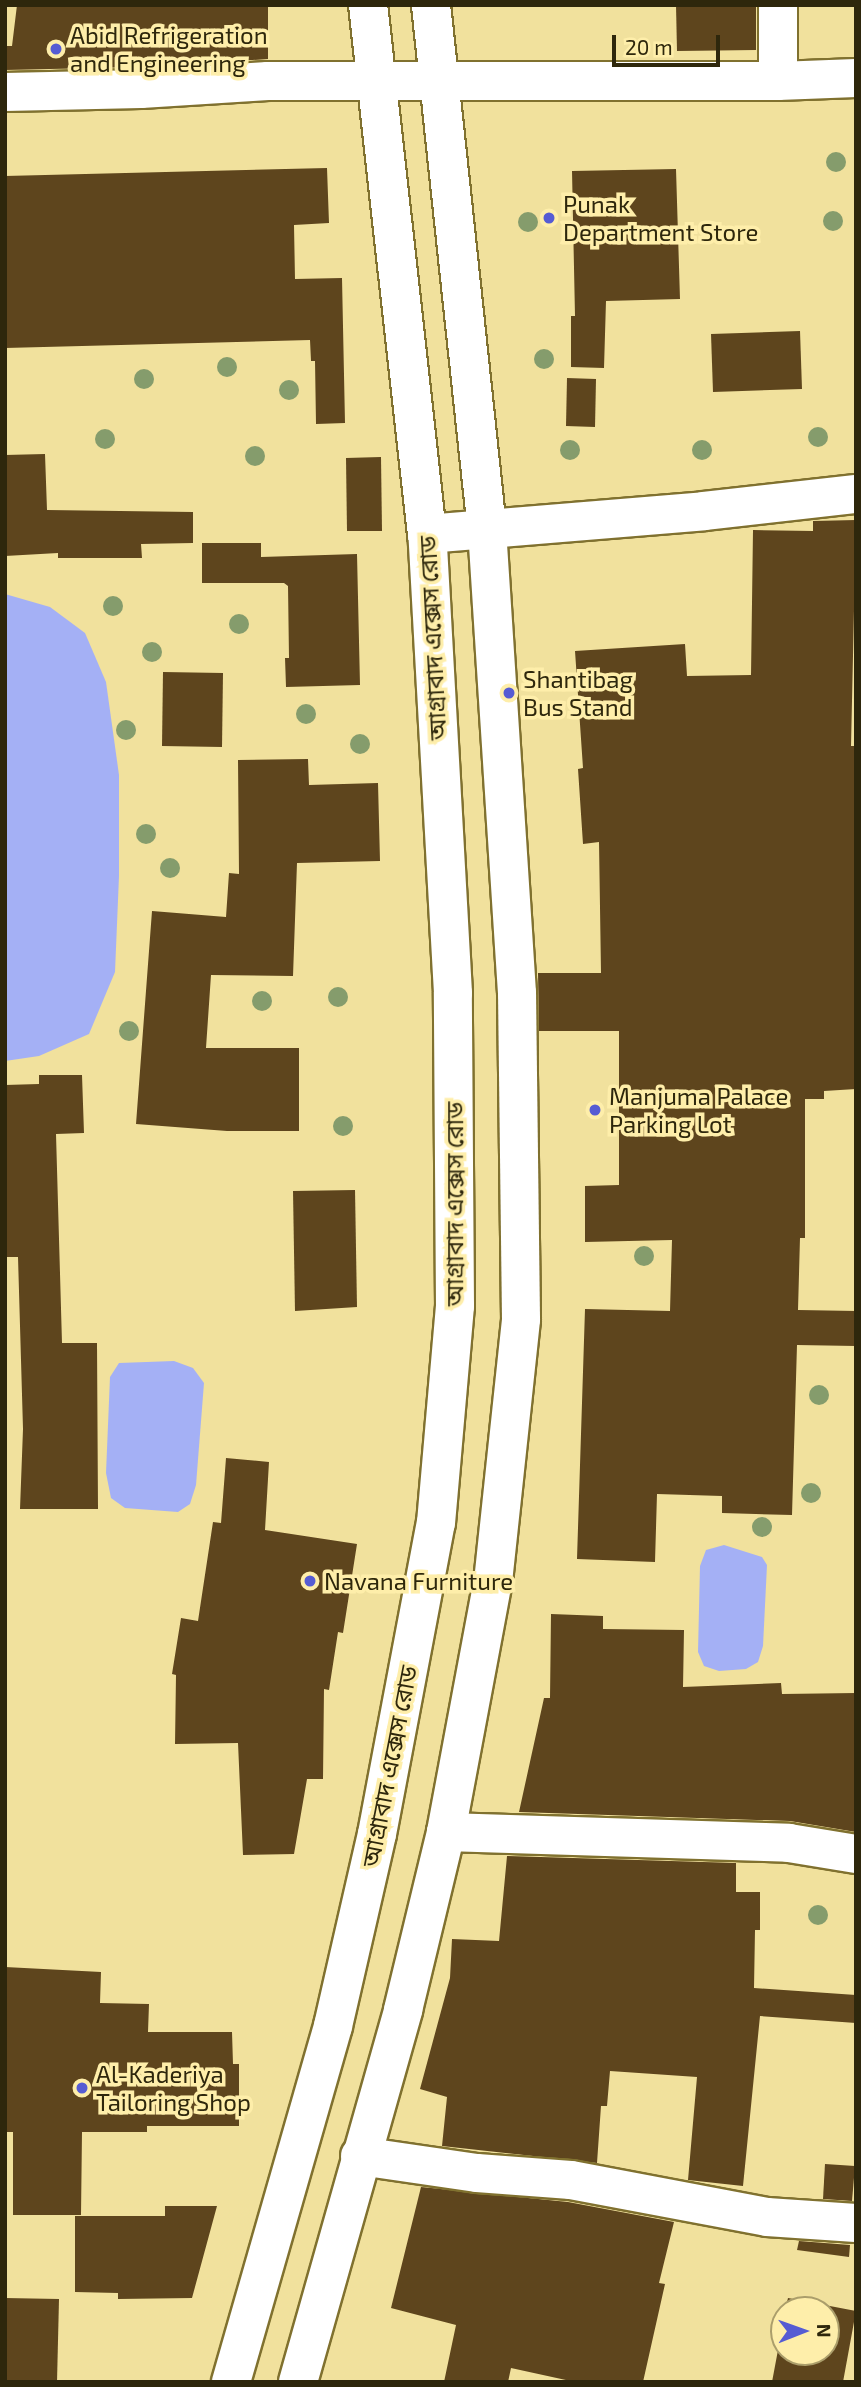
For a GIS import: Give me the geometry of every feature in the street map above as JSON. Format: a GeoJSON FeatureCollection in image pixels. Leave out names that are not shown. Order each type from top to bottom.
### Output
{"type":"FeatureCollection","features":[{"type":"Feature","properties":{"kind":"main road","name":"আগ্রাবাদ এক্সেস রোড"},"geometry":{"type":"LineString","coordinates":[[231,2382],[333,2026],[377,1834],[436,1523],[455,1306],[453,993],[427,534],[368,5]]}},
{"type":"Feature","properties":{"kind":"main road"},"geometry":{"type":"LineString","coordinates":[[298,2382],[403,2010],[446,1832],[493,1582],[521,1319],[517,993],[486,529],[431,5]]}},
{"type":"Feature","properties":{"kind":"main road"},"geometry":{"type":"LineString","coordinates":[[778,5],[778,81]]}},
{"type":"Feature","properties":{"kind":"main road"},"geometry":{"type":"LineString","coordinates":[[5,92],[141,89],[268,81],[778,81],[856,78]]}},
{"type":"Feature","properties":{"kind":"main road"},"geometry":{"type":"LineString","coordinates":[[427,534],[704,512],[856,494]]}},
{"type":"Feature","properties":{"kind":"main road"},"geometry":{"type":"LineString","coordinates":[[446,1832],[789,1843],[856,1854]]}},
{"type":"Feature","properties":{"kind":"main road"},"geometry":{"type":"LineString","coordinates":[[360,2156],[477,2174],[571,2180],[767,2217],[856,2223]]}},
{"type":"Feature","properties":{"kind":"water"},"geometry":{"type":"Polygon","coordinates":[[[5,594],[50,607],[85,633],[106,682],[119,775],[119,876],[115,972],[89,1034],[39,1056],[5,1061],[5,594]]]}},
{"type":"Feature","properties":{"kind":"water"},"geometry":{"type":"Polygon","coordinates":[[[174,1361],[193,1368],[204,1383],[196,1485],[190,1504],[178,1512],[125,1508],[111,1498],[106,1473],[110,1377],[119,1363],[174,1361]]]}},
{"type":"Feature","properties":{"kind":"water"},"geometry":{"type":"Polygon","coordinates":[[[724,1545],[762,1557],[767,1565],[763,1646],[758,1662],[746,1669],[719,1671],[704,1666],[698,1652],[700,1566],[706,1550],[724,1545]]]}},
{"type":"Feature","properties":{"kind":"building"},"geometry":{"type":"Polygon","coordinates":[[[17,5],[268,5],[268,59],[140,67],[5,70],[5,46],[12,46],[17,5]]]}},
{"type":"Feature","properties":{"kind":"building"},"geometry":{"type":"Polygon","coordinates":[[[676,5],[756,5],[756,50],[677,51],[676,5]]]}},
{"type":"Feature","properties":{"kind":"building"},"geometry":{"type":"Polygon","coordinates":[[[327,168],[329,223],[294,225],[295,279],[342,278],[345,423],[316,424],[315,361],[311,361],[310,340],[5,348],[5,176],[327,168]]]}},
{"type":"Feature","properties":{"kind":"building"},"geometry":{"type":"Polygon","coordinates":[[[676,169],[680,299],[606,301],[604,368],[571,367],[571,316],[575,316],[572,171],[676,169]]]}},
{"type":"Feature","properties":{"kind":"building"},"geometry":{"type":"Polygon","coordinates":[[[800,331],[802,389],[713,392],[711,334],[800,331]]]}},
{"type":"Feature","properties":{"kind":"building"},"geometry":{"type":"Polygon","coordinates":[[[567,378],[596,379],[595,427],[566,426],[567,378]]]}},
{"type":"Feature","properties":{"kind":"building"},"geometry":{"type":"Polygon","coordinates":[[[45,454],[47,510],[193,512],[193,543],[141,544],[142,558],[58,558],[58,553],[5,556],[5,455],[45,454]]]}},
{"type":"Feature","properties":{"kind":"building"},"geometry":{"type":"Polygon","coordinates":[[[381,457],[382,531],[347,531],[346,458],[381,457]]]}},
{"type":"Feature","properties":{"kind":"building"},"geometry":{"type":"Polygon","coordinates":[[[856,520],[851,746],[856,746],[856,1089],[824,1091],[824,1099],[805,1099],[805,1238],[800,1238],[798,1310],[856,1311],[856,1346],[797,1345],[792,1515],[722,1513],[722,1496],[657,1494],[655,1562],[577,1559],[585,1309],[670,1311],[672,1240],[585,1242],[585,1186],[619,1185],[619,1031],[539,1031],[538,973],[601,973],[599,842],[583,844],[578,769],[583,768],[575,651],[685,644],[687,676],[751,675],[753,530],[813,531],[813,521],[856,520]]]}},
{"type":"Feature","properties":{"kind":"building"},"geometry":{"type":"Polygon","coordinates":[[[202,543],[261,543],[261,557],[357,554],[360,685],[286,687],[285,658],[289,658],[288,586],[284,583],[202,583],[202,543]]]}},
{"type":"Feature","properties":{"kind":"building"},"geometry":{"type":"Polygon","coordinates":[[[163,672],[223,673],[222,747],[162,746],[163,672]]]}},
{"type":"Feature","properties":{"kind":"building"},"geometry":{"type":"Polygon","coordinates":[[[308,759],[309,785],[378,783],[380,861],[297,863],[293,976],[211,975],[206,1048],[299,1048],[299,1131],[227,1131],[136,1124],[152,911],[226,917],[229,873],[239,874],[238,760],[308,759]]]}},
{"type":"Feature","properties":{"kind":"building"},"geometry":{"type":"Polygon","coordinates":[[[39,1075],[82,1075],[84,1133],[56,1134],[62,1343],[97,1343],[98,1509],[20,1509],[23,1429],[18,1257],[5,1257],[5,1085],[39,1084],[39,1075]]]}},
{"type":"Feature","properties":{"kind":"building"},"geometry":{"type":"Polygon","coordinates":[[[355,1190],[357,1307],[295,1311],[293,1191],[355,1190]]]}},
{"type":"Feature","properties":{"kind":"building"},"geometry":{"type":"Polygon","coordinates":[[[226,1458],[269,1462],[265,1530],[357,1544],[343,1633],[338,1632],[329,1690],[324,1689],[323,1779],[307,1779],[294,1854],[243,1855],[238,1743],[175,1744],[176,1675],[172,1674],[181,1618],[198,1621],[213,1522],[221,1523],[226,1458]]]}},
{"type":"Feature","properties":{"kind":"building"},"geometry":{"type":"Polygon","coordinates":[[[551,1614],[603,1616],[603,1629],[684,1630],[683,1687],[781,1683],[782,1694],[856,1693],[856,1832],[790,1821],[519,1812],[544,1698],[550,1698],[551,1614]]]}},
{"type":"Feature","properties":{"kind":"building"},"geometry":{"type":"Polygon","coordinates":[[[507,1856],[736,1863],[736,1892],[760,1892],[760,1930],[755,1930],[754,1988],[856,1995],[856,2023],[760,2016],[743,2186],[688,2180],[697,2077],[610,2071],[607,2106],[601,2106],[597,2163],[442,2146],[447,2097],[420,2089],[450,1978],[452,1939],[499,1941],[507,1856]]]}},
{"type":"Feature","properties":{"kind":"building"},"geometry":{"type":"Polygon","coordinates":[[[5,1967],[101,1972],[100,2003],[149,2004],[148,2032],[232,2032],[233,2064],[239,2064],[239,2126],[147,2126],[147,2132],[82,2132],[81,2215],[13,2215],[13,2132],[7,2132],[5,1967]]]}},
{"type":"Feature","properties":{"kind":"building"},"geometry":{"type":"Polygon","coordinates":[[[825,2164],[855,2166],[852,2201],[823,2199],[825,2164]]]}},
{"type":"Feature","properties":{"kind":"building"},"geometry":{"type":"Polygon","coordinates":[[[421,2187],[568,2202],[674,2222],[659,2283],[665,2284],[643,2382],[575,2382],[511,2368],[508,2382],[444,2382],[456,2325],[391,2308],[421,2187]]]}},
{"type":"Feature","properties":{"kind":"building"},"geometry":{"type":"Polygon","coordinates":[[[165,2206],[217,2206],[192,2298],[118,2299],[118,2293],[75,2292],[75,2216],[165,2216],[165,2206]]]}},
{"type":"Feature","properties":{"kind":"building"},"geometry":{"type":"Polygon","coordinates":[[[799,2241],[850,2245],[849,2257],[797,2250],[799,2241]]]}},
{"type":"Feature","properties":{"kind":"building"},"geometry":{"type":"Polygon","coordinates":[[[5,2298],[59,2299],[57,2382],[5,2382],[5,2298]]]}},
{"type":"Feature","properties":{"kind":"building"},"geometry":{"type":"Polygon","coordinates":[[[840,2308],[856,2311],[843,2382],[772,2382],[775,2366],[840,2366],[840,2308]]]}},
{"type":"Feature","properties":{"kind":"place","name":"Abid Refrigeration and Engineering"},"geometry":{"type":"Point","coordinates":[56,49]}},
{"type":"Feature","properties":{"kind":"place","name":"Punak Department Store"},"geometry":{"type":"Point","coordinates":[549,218]}},
{"type":"Feature","properties":{"kind":"place","name":"Shantibag Bus Stand"},"geometry":{"type":"Point","coordinates":[509,693]}},
{"type":"Feature","properties":{"kind":"place","name":"Manjuma Palace Parking Lot"},"geometry":{"type":"Point","coordinates":[595,1110]}},
{"type":"Feature","properties":{"kind":"place","name":"Navana Furniture"},"geometry":{"type":"Point","coordinates":[310,1581]}},
{"type":"Feature","properties":{"kind":"place","name":"Al-Kaderiya Tailoring Shop"},"geometry":{"type":"Point","coordinates":[82,2088]}}]}
